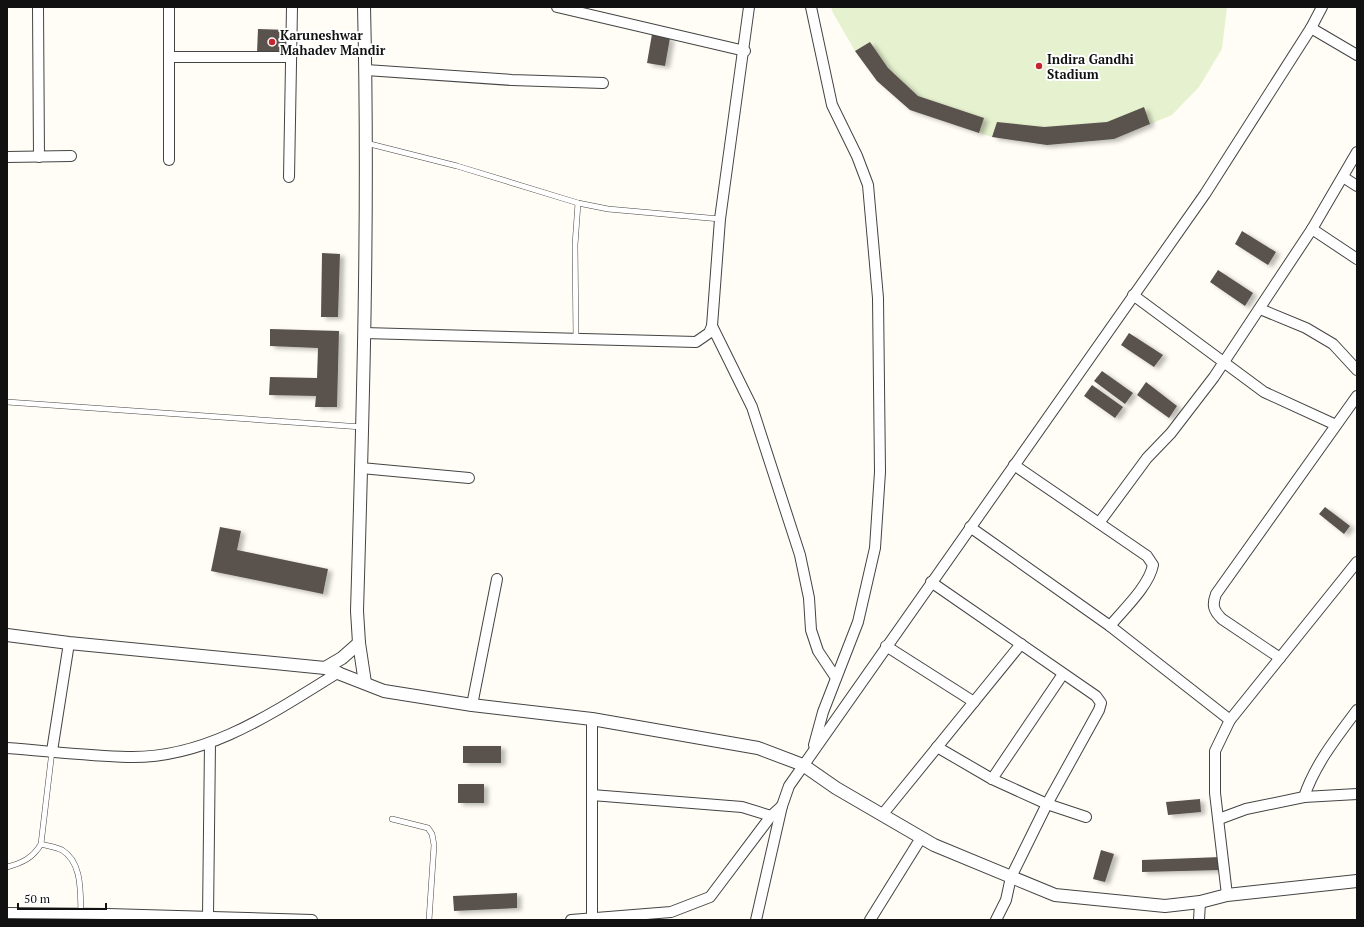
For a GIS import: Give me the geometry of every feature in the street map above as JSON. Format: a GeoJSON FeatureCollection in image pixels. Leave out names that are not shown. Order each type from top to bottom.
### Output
{"type":"FeatureCollection","features":[{"type":"Feature","properties":{"kind":"street"},"geometry":{"type":"LineString","coordinates":[[38,7],[39,157]]}},
{"type":"Feature","properties":{"kind":"street"},"geometry":{"type":"LineString","coordinates":[[169,7],[169,160]]}},
{"type":"Feature","properties":{"kind":"street"},"geometry":{"type":"LineString","coordinates":[[289,177],[292,7]]}},
{"type":"Feature","properties":{"kind":"street"},"geometry":{"type":"LineString","coordinates":[[364,7],[366,70],[364,333],[357,611],[359,643],[365,683]]}},
{"type":"Feature","properties":{"kind":"street"},"geometry":{"type":"LineString","coordinates":[[557,7],[744,51]]}},
{"type":"Feature","properties":{"kind":"street"},"geometry":{"type":"LineString","coordinates":[[364,333],[576,340],[696,342],[709,333],[712,326],[720,219],[749,7]]}},
{"type":"Feature","properties":{"kind":"street"},"geometry":{"type":"LineString","coordinates":[[811,7],[832,105],[857,156],[868,185],[878,298],[880,472],[875,548],[858,622],[823,712],[811,753]]}},
{"type":"Feature","properties":{"kind":"street"},"geometry":{"type":"LineString","coordinates":[[756,920],[782,806],[789,786],[1205,194],[1311,28],[1322,7]]}},
{"type":"Feature","properties":{"kind":"street"},"geometry":{"type":"LineString","coordinates":[[1311,28],[1357,55]]}},
{"type":"Feature","properties":{"kind":"street"},"geometry":{"type":"LineString","coordinates":[[170,57],[290,57]]}},
{"type":"Feature","properties":{"kind":"street"},"geometry":{"type":"LineString","coordinates":[[366,70],[512,80],[603,83]]}},
{"type":"Feature","properties":{"kind":"street"},"geometry":{"type":"LineString","coordinates":[[1099,523],[1147,458],[1171,433],[1214,377],[1312,229],[1357,152]]}},
{"type":"Feature","properties":{"kind":"street"},"geometry":{"type":"LineString","coordinates":[[7,157],[71,156]]}},
{"type":"Feature","properties":{"kind":"street"},"geometry":{"type":"LineString","coordinates":[[1343,177],[1357,186]]}},
{"type":"Feature","properties":{"kind":"street"},"geometry":{"type":"LineString","coordinates":[[1312,229],[1357,259]]}},
{"type":"Feature","properties":{"kind":"street"},"geometry":{"type":"LineString","coordinates":[[1134,295],[1224,360],[1264,392],[1336,425]]}},
{"type":"Feature","properties":{"kind":"street"},"geometry":{"type":"LineString","coordinates":[[1260,309],[1306,328],[1333,344],[1357,370]]}},
{"type":"Feature","properties":{"kind":"street"},"geometry":{"type":"LineString","coordinates":[[712,326],[752,407],[800,555],[809,598],[811,630],[818,651],[836,678]]}},
{"type":"Feature","properties":{"kind":"street"},"geometry":{"type":"LineString","coordinates":[[1280,658],[1222,619],[1215,611],[1213,604],[1216,594],[1357,396]]}},
{"type":"Feature","properties":{"kind":"street"},"geometry":{"type":"LineString","coordinates":[[1014,465],[1147,556],[1153,565],[1152,573],[1110,626]]}},
{"type":"Feature","properties":{"kind":"street"},"geometry":{"type":"LineString","coordinates":[[361,468],[469,478]]}},
{"type":"Feature","properties":{"kind":"street"},"geometry":{"type":"LineString","coordinates":[[970,527],[1110,626],[1230,720]]}},
{"type":"Feature","properties":{"kind":"street"},"geometry":{"type":"LineString","coordinates":[[1227,896],[1215,793],[1215,751],[1230,720],[1356,567]]}},
{"type":"Feature","properties":{"kind":"street"},"geometry":{"type":"LineString","coordinates":[[472,705],[497,579]]}},
{"type":"Feature","properties":{"kind":"street"},"geometry":{"type":"LineString","coordinates":[[932,582],[1096,696],[1101,703],[1099,710],[1047,804],[1011,877],[1006,900],[996,920]]}},
{"type":"Feature","properties":{"kind":"street"},"geometry":{"type":"LineString","coordinates":[[7,635],[68,643],[325,668],[339,672],[384,691],[472,705],[592,719],[758,748],[803,765],[836,788],[934,845],[1055,895],[1165,906],[1200,902],[1227,896],[1357,881]]}},
{"type":"Feature","properties":{"kind":"street"},"geometry":{"type":"LineString","coordinates":[[52,751],[68,643]]}},
{"type":"Feature","properties":{"kind":"street"},"geometry":{"type":"LineString","coordinates":[[325,668],[342,658],[359,643]]}},
{"type":"Feature","properties":{"kind":"street"},"geometry":{"type":"LineString","coordinates":[[882,815],[1021,644]]}},
{"type":"Feature","properties":{"kind":"street"},"geometry":{"type":"LineString","coordinates":[[886,646],[974,702]]}},
{"type":"Feature","properties":{"kind":"street"},"geometry":{"type":"LineString","coordinates":[[7,748],[129,757],[162,754],[210,744],[247,727],[339,672]]}},
{"type":"Feature","properties":{"kind":"street"},"geometry":{"type":"LineString","coordinates":[[992,780],[1063,674]]}},
{"type":"Feature","properties":{"kind":"street"},"geometry":{"type":"LineString","coordinates":[[1304,797],[1309,784],[1330,746],[1357,710]]}},
{"type":"Feature","properties":{"kind":"street"},"geometry":{"type":"LineString","coordinates":[[592,719],[592,918]]}},
{"type":"Feature","properties":{"kind":"street"},"geometry":{"type":"LineString","coordinates":[[208,917],[210,744]]}},
{"type":"Feature","properties":{"kind":"street"},"geometry":{"type":"LineString","coordinates":[[937,747],[992,780],[1047,804],[1086,817]]}},
{"type":"Feature","properties":{"kind":"street"},"geometry":{"type":"LineString","coordinates":[[592,794],[742,807],[771,816]]}},
{"type":"Feature","properties":{"kind":"street"},"geometry":{"type":"LineString","coordinates":[[1218,819],[1246,809],[1304,797],[1357,794]]}},
{"type":"Feature","properties":{"kind":"street"},"geometry":{"type":"LineString","coordinates":[[571,920],[671,912],[710,897],[771,816],[782,806]]}},
{"type":"Feature","properties":{"kind":"street"},"geometry":{"type":"LineString","coordinates":[[870,920],[921,838]]}},
{"type":"Feature","properties":{"kind":"street"},"geometry":{"type":"LineString","coordinates":[[1199,920],[1200,902]]}},
{"type":"Feature","properties":{"kind":"street"},"geometry":{"type":"LineString","coordinates":[[7,914],[81,914],[108,917],[208,917],[312,920]]}},
{"type":"Feature","properties":{"kind":"lane"},"geometry":{"type":"LineString","coordinates":[[365,142],[457,166],[578,202],[608,208],[720,219]]}},
{"type":"Feature","properties":{"kind":"lane"},"geometry":{"type":"LineString","coordinates":[[576,340],[575,245],[578,202]]}},
{"type":"Feature","properties":{"kind":"lane"},"geometry":{"type":"LineString","coordinates":[[7,402],[362,427]]}},
{"type":"Feature","properties":{"kind":"lane"},"geometry":{"type":"LineString","coordinates":[[7,867],[20,863],[35,854],[41,844],[52,751]]}},
{"type":"Feature","properties":{"kind":"lane"},"geometry":{"type":"LineString","coordinates":[[392,819],[428,828],[432,834],[434,845],[429,920]]}},
{"type":"Feature","properties":{"kind":"lane"},"geometry":{"type":"LineString","coordinates":[[41,844],[61,850],[70,858],[77,869],[80,882],[81,914]]}},
{"type":"Feature","properties":{"kind":"green space","name":"Indira Gandhi Stadium"},"geometry":{"type":"Polygon","coordinates":[[[831,7],[1227,7],[1222,49],[1199,87],[1172,115],[1114,139],[1047,145],[992,137],[910,110],[877,81],[855,51],[831,7]]]}},
{"type":"Feature","properties":{"kind":"building","name":"Karuneshwar Mahadev Mandir"},"geometry":{"type":"Polygon","coordinates":[[[258,29],[288,30],[287,54],[257,53],[258,29]]]}},
{"type":"Feature","properties":{"kind":"building"},"geometry":{"type":"Polygon","coordinates":[[[652,34],[670,38],[665,66],[647,63],[652,34]]]}},
{"type":"Feature","properties":{"kind":"building"},"geometry":{"type":"Polygon","coordinates":[[[870,42],[888,68],[918,96],[984,118],[979,133],[910,110],[877,81],[855,51],[870,42]]]}},
{"type":"Feature","properties":{"kind":"building"},"geometry":{"type":"Polygon","coordinates":[[[1144,107],[1150,124],[1114,139],[1047,145],[992,137],[997,122],[1044,127],[1107,122],[1144,107]]]}},
{"type":"Feature","properties":{"kind":"building"},"geometry":{"type":"Polygon","coordinates":[[[1242,231],[1276,252],[1268,265],[1235,244],[1242,231]]]}},
{"type":"Feature","properties":{"kind":"building"},"geometry":{"type":"Polygon","coordinates":[[[322,253],[340,254],[338,317],[321,317],[322,253]]]}},
{"type":"Feature","properties":{"kind":"building"},"geometry":{"type":"Polygon","coordinates":[[[1218,270],[1253,293],[1245,306],[1210,282],[1218,270]]]}},
{"type":"Feature","properties":{"kind":"building"},"geometry":{"type":"Polygon","coordinates":[[[270,329],[339,331],[337,407],[315,407],[316,396],[269,395],[270,377],[317,378],[318,348],[270,346],[270,329]]]}},
{"type":"Feature","properties":{"kind":"building"},"geometry":{"type":"Polygon","coordinates":[[[1129,333],[1163,355],[1154,367],[1121,345],[1129,333]]]}},
{"type":"Feature","properties":{"kind":"building"},"geometry":{"type":"Polygon","coordinates":[[[1102,371],[1133,393],[1125,404],[1094,381],[1102,371]]]}},
{"type":"Feature","properties":{"kind":"building"},"geometry":{"type":"Polygon","coordinates":[[[1146,382],[1177,406],[1169,418],[1137,395],[1146,382]]]}},
{"type":"Feature","properties":{"kind":"building"},"geometry":{"type":"Polygon","coordinates":[[[1092,385],[1123,407],[1115,418],[1084,396],[1092,385]]]}},
{"type":"Feature","properties":{"kind":"building"},"geometry":{"type":"Polygon","coordinates":[[[1325,507],[1350,526],[1344,534],[1319,514],[1325,507]]]}},
{"type":"Feature","properties":{"kind":"building"},"geometry":{"type":"Polygon","coordinates":[[[220,527],[241,531],[237,550],[328,569],[323,594],[211,571],[220,527]]]}},
{"type":"Feature","properties":{"kind":"building"},"geometry":{"type":"Polygon","coordinates":[[[463,746],[501,746],[501,763],[463,763],[463,746]]]}},
{"type":"Feature","properties":{"kind":"building"},"geometry":{"type":"Polygon","coordinates":[[[458,784],[484,784],[484,803],[458,803],[458,784]]]}},
{"type":"Feature","properties":{"kind":"building"},"geometry":{"type":"Polygon","coordinates":[[[1200,799],[1201,812],[1168,815],[1166,802],[1200,799]]]}},
{"type":"Feature","properties":{"kind":"building"},"geometry":{"type":"Polygon","coordinates":[[[1101,850],[1114,854],[1105,882],[1093,879],[1101,850]]]}},
{"type":"Feature","properties":{"kind":"building"},"geometry":{"type":"Polygon","coordinates":[[[1221,857],[1221,870],[1142,872],[1142,860],[1221,857]]]}},
{"type":"Feature","properties":{"kind":"building"},"geometry":{"type":"Polygon","coordinates":[[[517,893],[517,908],[454,911],[453,896],[517,893]]]}},
{"type":"Feature","properties":{"kind":"place","name":"Karuneshwar Mahadev Mandir"},"geometry":{"type":"Point","coordinates":[272,42]}},
{"type":"Feature","properties":{"kind":"place","name":"Indira Gandhi Stadium"},"geometry":{"type":"Point","coordinates":[1039,66]}}]}
